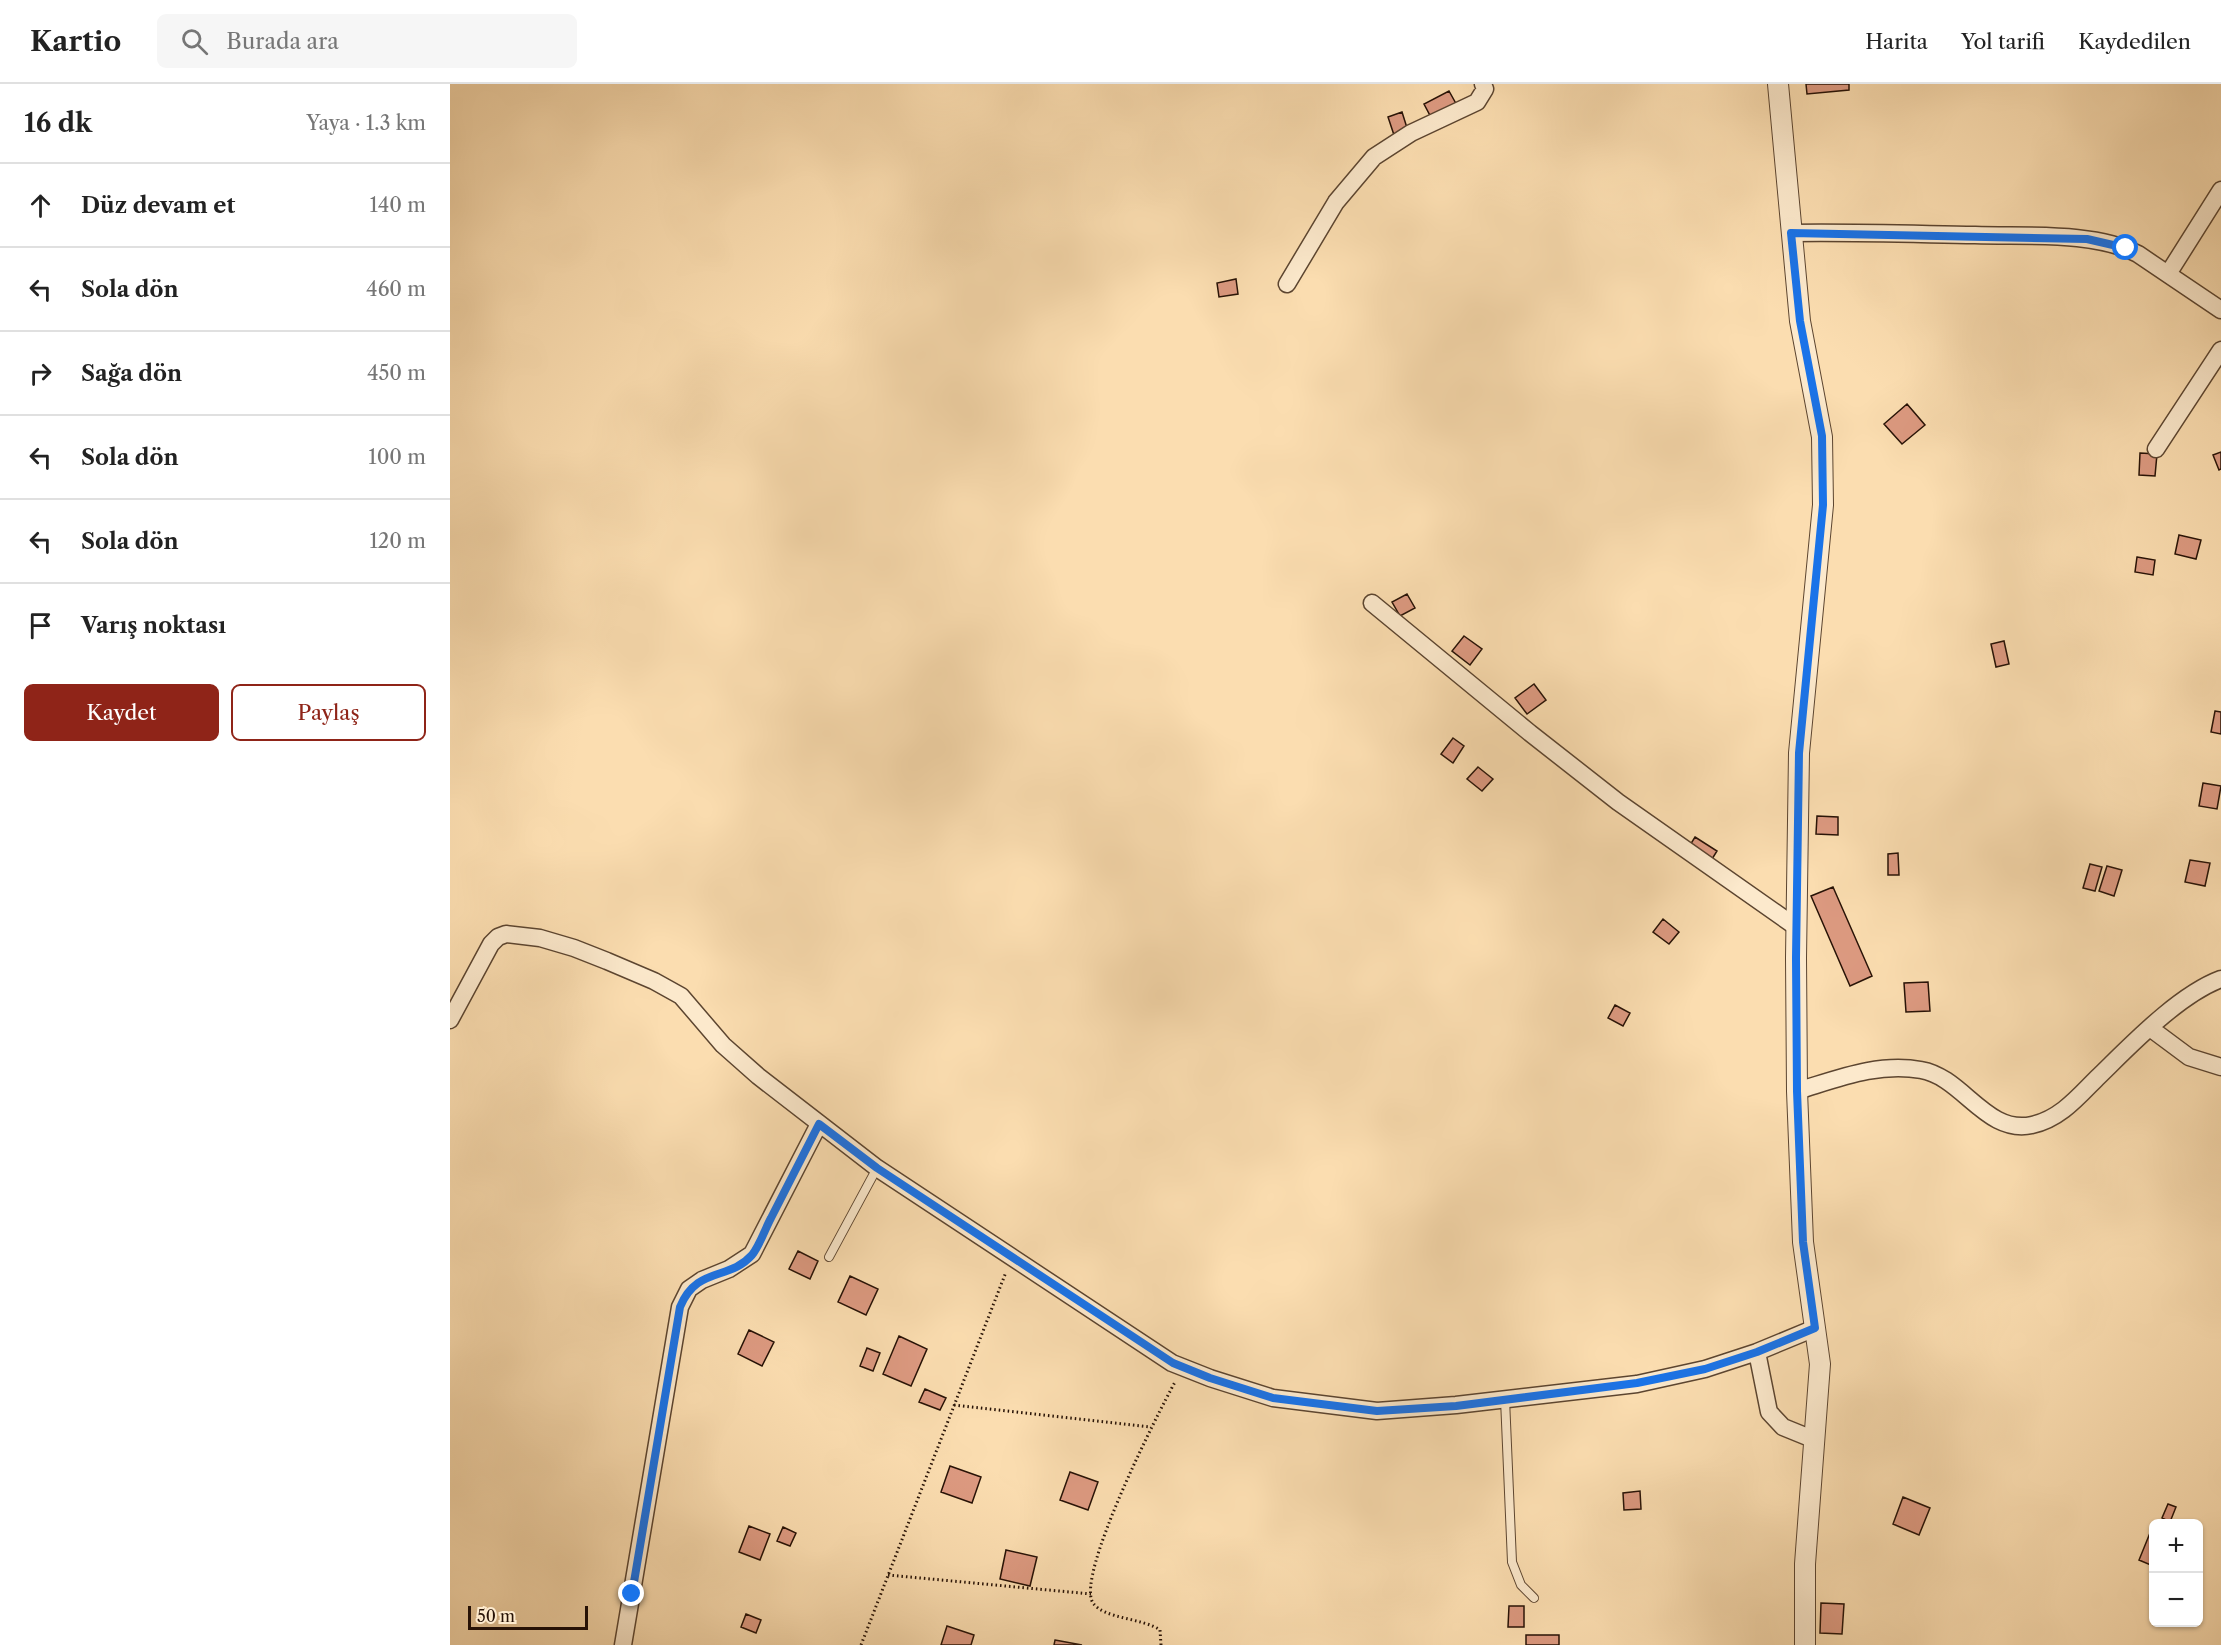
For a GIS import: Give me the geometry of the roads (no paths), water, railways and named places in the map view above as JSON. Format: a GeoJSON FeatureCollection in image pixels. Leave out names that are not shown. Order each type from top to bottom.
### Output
{"type":"FeatureCollection","features":[{"type":"Feature","properties":{"kind":"street"},"geometry":{"type":"LineString","coordinates":[[1287,284],[1336,202],[1374,157],[1411,133],[1478,102],[1485,89],[1483,84]]}},
{"type":"Feature","properties":{"kind":"street"},"geometry":{"type":"LineString","coordinates":[[1778,84],[1800,321],[1822,436],[1823,505],[1799,753],[1796,927],[1797,1091],[1803,1242],[1820,1364],[1805,1564],[1805,1645]]}},
{"type":"Feature","properties":{"kind":"street"},"geometry":{"type":"LineString","coordinates":[[2168,274],[2221,190]]}},
{"type":"Feature","properties":{"kind":"street"},"geometry":{"type":"LineString","coordinates":[[1791,233],[2087,239],[2126,248],[2221,310]]}},
{"type":"Feature","properties":{"kind":"street"},"geometry":{"type":"LineString","coordinates":[[2156,449],[2221,350]]}},
{"type":"Feature","properties":{"kind":"street"},"geometry":{"type":"LineString","coordinates":[[1372,603],[1530,734],[1618,802],[1796,927]]}},
{"type":"Feature","properties":{"kind":"street"},"geometry":{"type":"LineString","coordinates":[[450,1020],[491,944],[498,937],[519,934],[540,938],[574,948],[654,981],[681,996],[723,1045],[819,1124],[877,1168],[1173,1363],[1210,1378],[1273,1398],[1377,1411],[1456,1406],[1637,1383],[1705,1369],[1757,1352],[1815,1328]]}},
{"type":"Feature","properties":{"kind":"street"},"geometry":{"type":"LineString","coordinates":[[1797,1091],[1851,1074],[1878,1069],[1923,1070],[1940,1076],[1957,1087],[1988,1114],[2008,1124],[2031,1125],[2056,1116],[2150,1028],[2198,990],[2221,979]]}},
{"type":"Feature","properties":{"kind":"street"},"geometry":{"type":"LineString","coordinates":[[2150,1028],[2189,1057],[2221,1067]]}},
{"type":"Feature","properties":{"kind":"street"},"geometry":{"type":"LineString","coordinates":[[623,1645],[680,1307],[689,1289],[702,1280],[729,1269],[752,1254],[819,1124]]}},
{"type":"Feature","properties":{"kind":"street"},"geometry":{"type":"LineString","coordinates":[[1757,1352],[1769,1412],[1783,1427],[1815,1440]]}},
{"type":"Feature","properties":{"kind":"lane"},"geometry":{"type":"LineString","coordinates":[[829,1257],[877,1168]]}},
{"type":"Feature","properties":{"kind":"lane"},"geometry":{"type":"LineString","coordinates":[[1505,1399],[1512,1562],[1521,1585],[1534,1598]]}}]}
